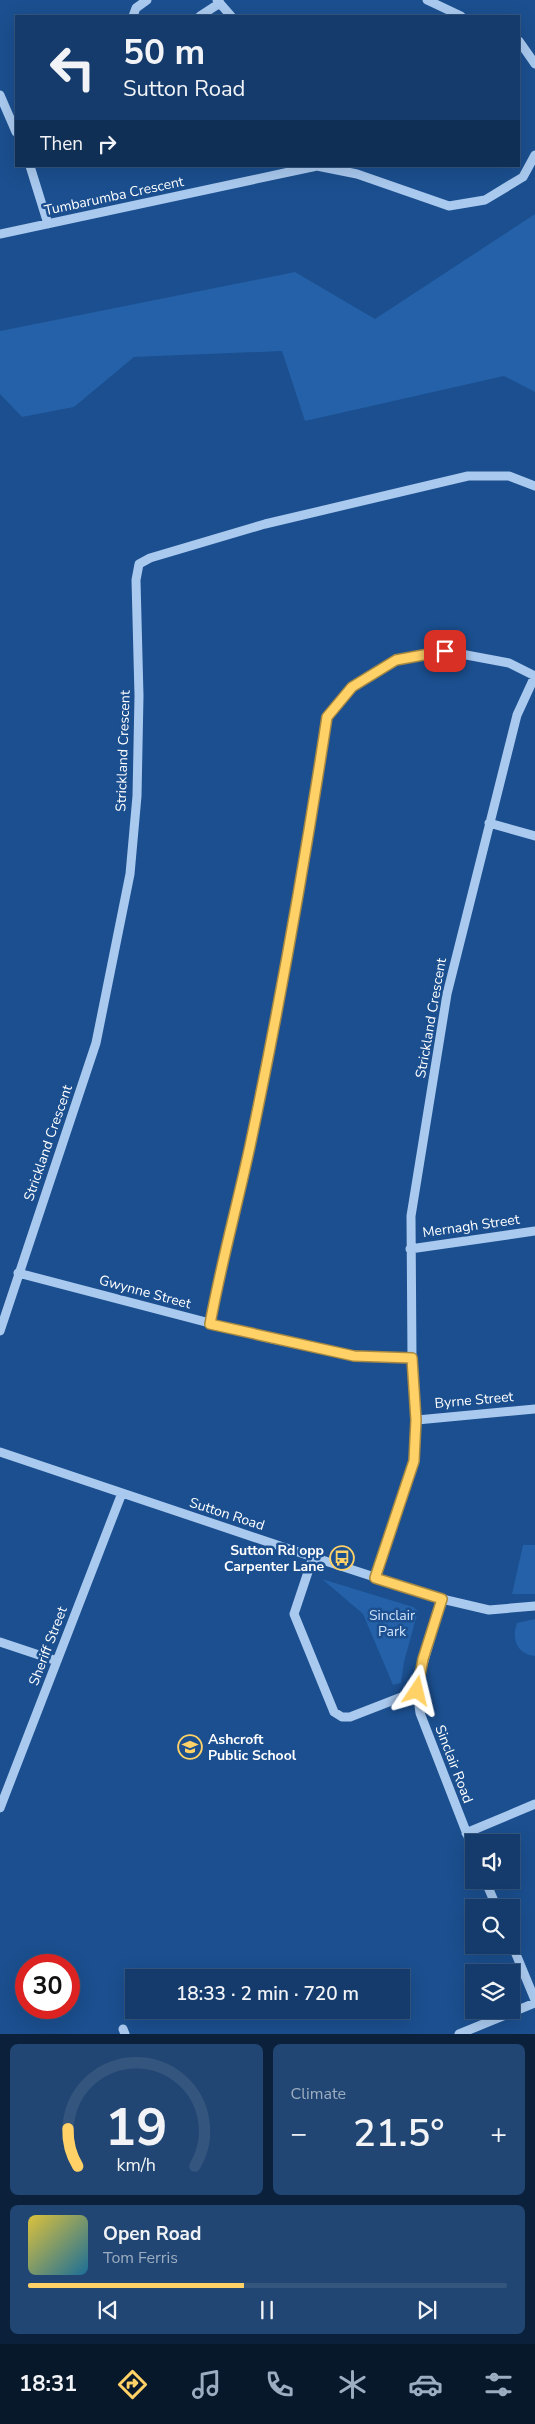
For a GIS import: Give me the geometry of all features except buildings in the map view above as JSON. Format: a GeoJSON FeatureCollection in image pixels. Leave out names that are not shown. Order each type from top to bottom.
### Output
{"type":"FeatureCollection","features":[{"type":"Feature","properties":{"kind":"street"},"geometry":{"type":"LineString","coordinates":[[133,15],[136,8],[147,0]]}},
{"type":"Feature","properties":{"kind":"street"},"geometry":{"type":"LineString","coordinates":[[427,0],[459,15]]}},
{"type":"Feature","properties":{"kind":"street"},"geometry":{"type":"LineString","coordinates":[[201,15],[218,2],[230,15]]}},
{"type":"Feature","properties":{"kind":"street"},"geometry":{"type":"LineString","coordinates":[[520,42],[535,64]]}},
{"type":"Feature","properties":{"kind":"street"},"geometry":{"type":"LineString","coordinates":[[0,95],[15,130]]}},
{"type":"Feature","properties":{"kind":"street","name":"Tumbarumba Crescent"},"geometry":{"type":"LineString","coordinates":[[322,167],[357,174],[449,206],[485,200],[523,177],[535,154]]}},
{"type":"Feature","properties":{"kind":"street"},"geometry":{"type":"LineString","coordinates":[[30,167],[48,224]]}},
{"type":"Feature","properties":{"kind":"street","name":"Tumbarumba Crescent"},"geometry":{"type":"LineString","coordinates":[[0,234],[312,167]]}},
{"type":"Feature","properties":{"kind":"street","name":"Strickland Crescent"},"geometry":{"type":"LineString","coordinates":[[0,1331],[96,1043],[130,874],[137,796],[139,696],[136,580],[139,564],[150,558],[265,524],[468,476],[509,476],[535,486]]}},
{"type":"Feature","properties":{"kind":"street"},"geometry":{"type":"LineString","coordinates":[[210,1324],[219,1276],[250,1148],[289,953],[327,717],[352,687],[396,660],[445,651],[509,663],[535,676]]}},
{"type":"Feature","properties":{"kind":"street","name":"Strickland Crescent"},"geometry":{"type":"LineString","coordinates":[[375,1578],[414,1461],[416,1420],[412,1358],[410,1249],[412,1216],[447,994],[517,715],[535,676]]}},
{"type":"Feature","properties":{"kind":"street"},"geometry":{"type":"LineString","coordinates":[[489,823],[535,836]]}},
{"type":"Feature","properties":{"kind":"street","name":"Mernagh Street"},"geometry":{"type":"LineString","coordinates":[[410,1249],[535,1231]]}},
{"type":"Feature","properties":{"kind":"street","name":"Gwynne Street"},"geometry":{"type":"LineString","coordinates":[[18,1273],[210,1324],[354,1356],[412,1358]]}},
{"type":"Feature","properties":{"kind":"street","name":"Byrne Street"},"geometry":{"type":"LineString","coordinates":[[416,1420],[535,1408]]}},
{"type":"Feature","properties":{"kind":"street","name":"Sutton Road"},"geometry":{"type":"LineString","coordinates":[[0,1452],[313,1558],[442,1599],[489,1610],[535,1606]]}},
{"type":"Feature","properties":{"kind":"street","name":"Sheriff Street"},"geometry":{"type":"LineString","coordinates":[[0,1808],[122,1493]]}},
{"type":"Feature","properties":{"kind":"street"},"geometry":{"type":"LineString","coordinates":[[313,1558],[294,1614],[334,1712],[342,1717],[350,1717],[417,1691]]}},
{"type":"Feature","properties":{"kind":"street","name":"Sinclair Road"},"geometry":{"type":"LineString","coordinates":[[442,1599],[423,1659],[417,1691],[420,1713],[428,1738],[466,1833]]}},
{"type":"Feature","properties":{"kind":"street"},"geometry":{"type":"LineString","coordinates":[[0,1642],[57,1662]]}},
{"type":"Feature","properties":{"kind":"street"},"geometry":{"type":"LineString","coordinates":[[466,1833],[535,1804]]}},
{"type":"Feature","properties":{"kind":"street"},"geometry":{"type":"LineString","coordinates":[[459,2034],[535,2001],[516,1954]]}},
{"type":"Feature","properties":{"kind":"green space"},"geometry":{"type":"Polygon","coordinates":[[[535,214],[535,392],[504,376],[305,421],[282,351],[134,357],[74,407],[22,417],[0,394],[0,331],[295,272],[375,319],[535,214]]]}},
{"type":"Feature","properties":{"kind":"green space"},"geometry":{"type":"Polygon","coordinates":[[[523,1545],[535,1545],[535,1594],[512,1594],[523,1545]]]}},
{"type":"Feature","properties":{"kind":"green space","name":"Sinclair Park"},"geometry":{"type":"Polygon","coordinates":[[[322,1579],[413,1607],[418,1611],[404,1662],[401,1683],[393,1685],[363,1614],[322,1579]]]}},
{"type":"Feature","properties":{"kind":"green space"},"geometry":{"type":"Polygon","coordinates":[[[535,1619],[535,1656],[524,1652],[517,1645],[515,1629],[517,1623],[535,1619]]]}},
{"type":"Feature","properties":{"kind":"place","name":"Sutton Rd opp Carpenter Lane"},"geometry":{"type":"Point","coordinates":[342,1558]}},
{"type":"Feature","properties":{"kind":"place","name":"Ashcroft Public School"},"geometry":{"type":"Point","coordinates":[190,1747]}},
{"type":"Feature","properties":{"kind":"route"},"geometry":{"type":"LineString","coordinates":[[417,1691],[423,1659],[442,1599],[375,1578],[414,1461],[416,1420],[412,1358],[354,1356],[210,1324],[219,1276],[250,1148],[289,953],[327,717],[352,687],[396,660],[445,651]]}}]}
